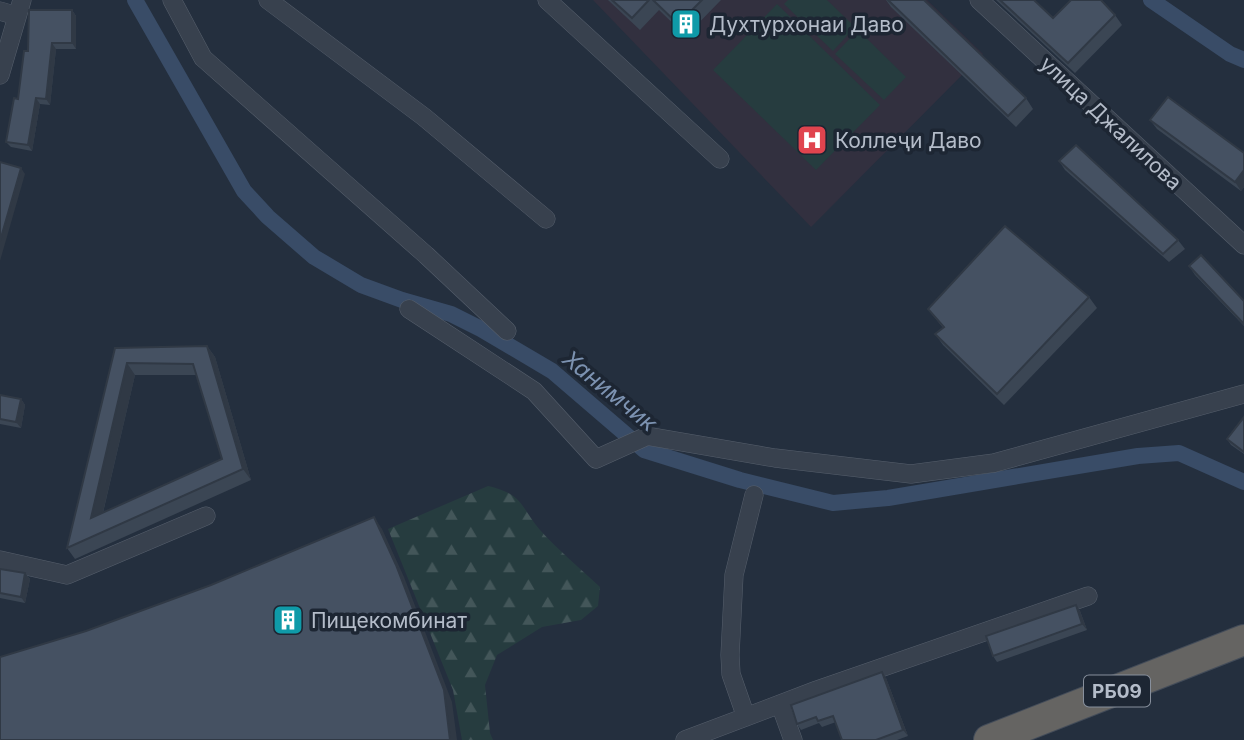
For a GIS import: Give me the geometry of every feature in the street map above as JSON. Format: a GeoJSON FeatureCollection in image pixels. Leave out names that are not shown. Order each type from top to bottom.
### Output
{"type":"FeatureCollection","features":[{"type":"Feature","properties":{"kind":"highway","name":"РБ09"},"geometry":{"type":"LineString","coordinates":[[989,740],[1244,640]]}},
{"type":"Feature","properties":{"kind":"street"},"geometry":{"type":"LineString","coordinates":[[172,0],[203,58],[508,331]]}},
{"type":"Feature","properties":{"kind":"street"},"geometry":{"type":"LineString","coordinates":[[268,0],[424,117],[546,219]]}},
{"type":"Feature","properties":{"kind":"street"},"geometry":{"type":"LineString","coordinates":[[547,0],[720,159]]}},
{"type":"Feature","properties":{"kind":"street","name":"улица Джалилова"},"geometry":{"type":"LineString","coordinates":[[979,0],[1244,245]]}},
{"type":"Feature","properties":{"kind":"street"},"geometry":{"type":"LineString","coordinates":[[0,75],[13,9]]}},
{"type":"Feature","properties":{"kind":"street"},"geometry":{"type":"LineString","coordinates":[[409,309],[534,391],[596,459],[647,436],[775,458],[911,474],[994,463],[1244,394]]}},
{"type":"Feature","properties":{"kind":"street"},"geometry":{"type":"LineString","coordinates":[[746,717],[731,674],[730,655],[734,575],[754,495]]}},
{"type":"Feature","properties":{"kind":"street"},"geometry":{"type":"LineString","coordinates":[[0,559],[67,575],[206,516]]}},
{"type":"Feature","properties":{"kind":"street"},"geometry":{"type":"LineString","coordinates":[[685,740],[1088,596]]}},
{"type":"Feature","properties":{"kind":"street"},"geometry":{"type":"LineString","coordinates":[[780,704],[793,740]]}},
{"type":"Feature","properties":{"kind":"shaded area","name":"Коллеҷи Даво"},"geometry":{"type":"Polygon","coordinates":[[[593,0],[927,0],[983,54],[811,227],[593,0]]]}},
{"type":"Feature","properties":{"kind":"green space"},"geometry":{"type":"Polygon","coordinates":[[[788,0],[827,0],[855,27],[833,51],[784,4],[788,0]]]}},
{"type":"Feature","properties":{"kind":"green space"},"geometry":{"type":"Polygon","coordinates":[[[777,4],[880,105],[816,170],[713,70],[777,4]]]}},
{"type":"Feature","properties":{"kind":"green space"},"geometry":{"type":"Polygon","coordinates":[[[858,30],[906,77],[884,100],[835,54],[858,30]]]}},
{"type":"Feature","properties":{"kind":"green space"},"geometry":{"type":"Polygon","coordinates":[[[488,486],[515,497],[547,537],[600,587],[598,606],[581,620],[542,627],[497,655],[485,685],[493,740],[462,740],[453,690],[388,529],[488,486]]]}},
{"type":"Feature","properties":{"kind":"building"},"geometry":{"type":"Polygon","coordinates":[[[612,0],[649,0],[632,18],[612,0]]]}},
{"type":"Feature","properties":{"kind":"building"},"geometry":{"type":"Polygon","coordinates":[[[653,0],[702,0],[678,24],[653,0]]]}},
{"type":"Feature","properties":{"kind":"building"},"geometry":{"type":"Polygon","coordinates":[[[888,0],[924,0],[1026,98],[1008,116],[888,0]]]}},
{"type":"Feature","properties":{"kind":"building"},"geometry":{"type":"Polygon","coordinates":[[[1000,0],[1034,0],[1053,18],[1071,0],[1101,0],[1115,15],[1068,63],[1000,0]]]}},
{"type":"Feature","properties":{"kind":"building"},"geometry":{"type":"Polygon","coordinates":[[[29,10],[72,10],[72,43],[52,43],[46,99],[36,98],[28,145],[6,142],[14,98],[18,99],[24,51],[28,51],[29,10]]]}},
{"type":"Feature","properties":{"kind":"building"},"geometry":{"type":"Polygon","coordinates":[[[1168,97],[1244,153],[1244,170],[1235,182],[1150,120],[1168,97]]]}},
{"type":"Feature","properties":{"kind":"building"},"geometry":{"type":"Polygon","coordinates":[[[1076,145],[1178,240],[1163,254],[1059,161],[1076,145]]]}},
{"type":"Feature","properties":{"kind":"building"},"geometry":{"type":"Polygon","coordinates":[[[0,162],[21,168],[0,241],[0,162]]]}},
{"type":"Feature","properties":{"kind":"building"},"geometry":{"type":"Polygon","coordinates":[[[1005,226],[1089,297],[997,394],[935,334],[944,327],[928,309],[1005,226]]]}},
{"type":"Feature","properties":{"kind":"building"},"geometry":{"type":"Polygon","coordinates":[[[1201,255],[1244,301],[1244,324],[1189,266],[1201,255]]]}},
{"type":"Feature","properties":{"kind":"building"},"geometry":{"type":"Polygon","coordinates":[[[207,346],[243,469],[67,548],[115,348],[207,346]],[[127,363],[91,518],[222,459],[193,364],[127,363]]]}},
{"type":"Feature","properties":{"kind":"building"},"geometry":{"type":"Polygon","coordinates":[[[0,395],[21,399],[16,422],[0,419],[0,395]]]}},
{"type":"Feature","properties":{"kind":"building"},"geometry":{"type":"Polygon","coordinates":[[[1244,417],[1244,452],[1227,439],[1244,417]]]}},
{"type":"Feature","properties":{"kind":"building","name":"Пищекомбинат"},"geometry":{"type":"Polygon","coordinates":[[[374,517],[396,565],[444,690],[450,740],[0,740],[0,657],[86,631],[211,585],[374,517]]]}},
{"type":"Feature","properties":{"kind":"building"},"geometry":{"type":"Polygon","coordinates":[[[0,569],[25,573],[21,597],[0,593],[0,569]]]}},
{"type":"Feature","properties":{"kind":"building"},"geometry":{"type":"Polygon","coordinates":[[[1076,605],[1082,624],[993,656],[986,636],[1076,605]]]}},
{"type":"Feature","properties":{"kind":"building"},"geometry":{"type":"Polygon","coordinates":[[[882,672],[903,730],[876,740],[842,740],[833,716],[818,721],[816,717],[797,724],[791,705],[882,672]]]}},
{"type":"Feature","properties":{"kind":"waterway","name":"Ханимчик"},"geometry":{"type":"LineString","coordinates":[[135,0],[244,191],[268,217],[314,257],[361,285],[451,314],[552,371],[644,450],[740,480],[833,503],[888,498],[1138,456],[1179,453],[1244,482]]}},
{"type":"Feature","properties":{"kind":"waterway"},"geometry":{"type":"LineString","coordinates":[[1151,0],[1230,54],[1244,60]]}},
{"type":"Feature","properties":{"kind":"place","name":"Духтурхонаи Даво"},"geometry":{"type":"Point","coordinates":[686,24]}},
{"type":"Feature","properties":{"kind":"place","name":"Коллеҷи Даво"},"geometry":{"type":"Point","coordinates":[812,140]}},
{"type":"Feature","properties":{"kind":"place","name":"Пищекомбинат"},"geometry":{"type":"Point","coordinates":[288,620]}}]}
